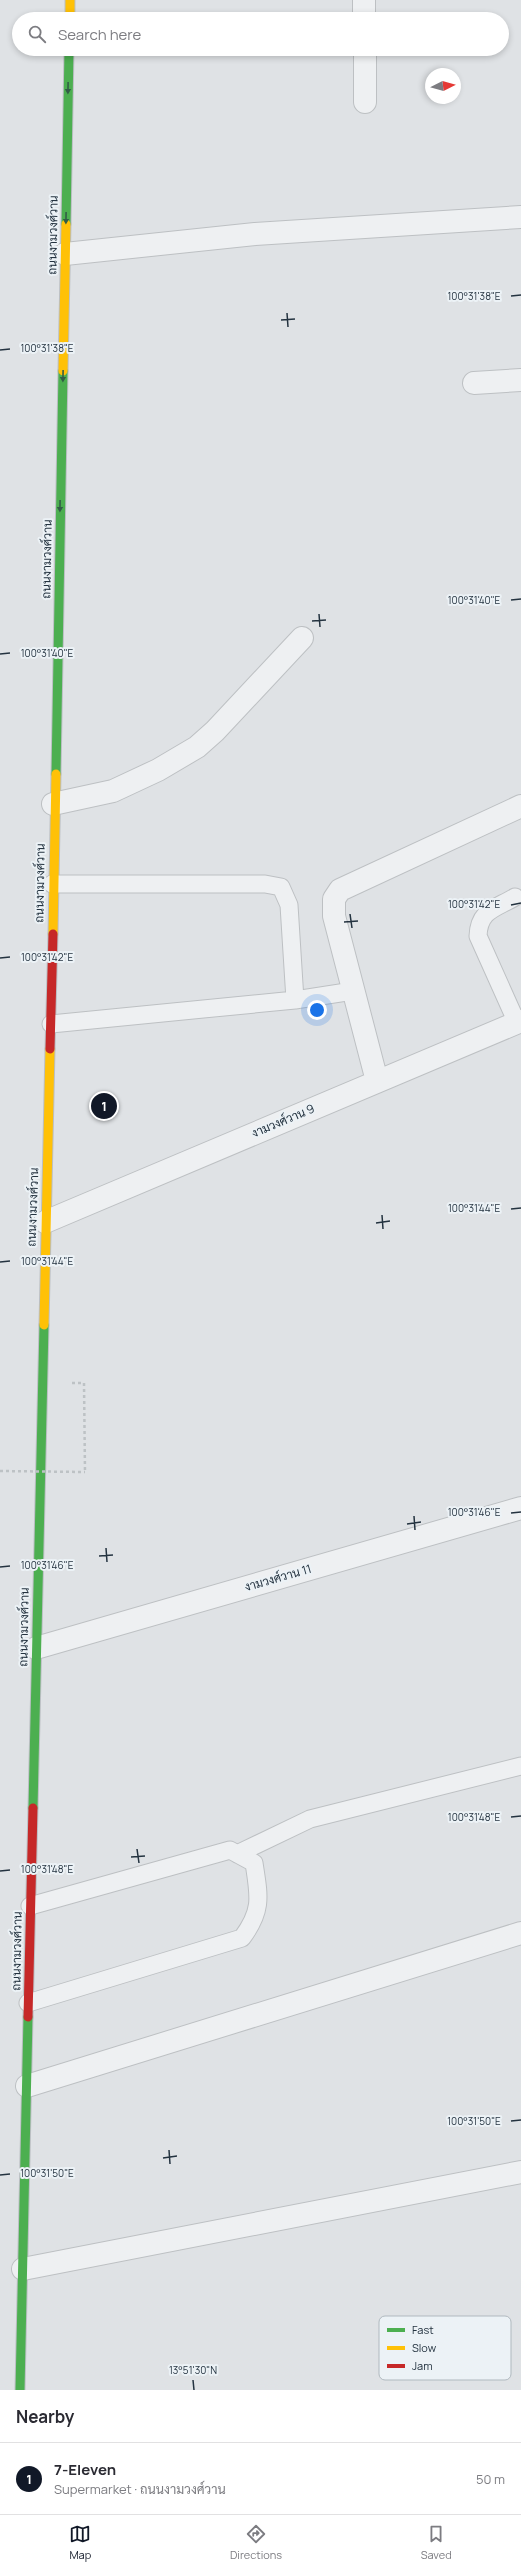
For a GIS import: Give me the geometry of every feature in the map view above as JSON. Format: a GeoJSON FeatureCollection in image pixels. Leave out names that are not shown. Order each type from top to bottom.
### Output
{"type":"FeatureCollection","features":[{"type":"Feature","properties":{"kind":"main road"},"geometry":{"type":"LineString","coordinates":[[70,0],[70,12]]}},
{"type":"Feature","properties":{"kind":"main road","name":"ถนนงามวงศ์วาน"},"geometry":{"type":"LineString","coordinates":[[20,2390],[45,1222],[51,1024],[53,804],[69,56]]}},
{"type":"Feature","properties":{"kind":"street"},"geometry":{"type":"LineString","coordinates":[[364,0],[364,12]]}},
{"type":"Feature","properties":{"kind":"street"},"geometry":{"type":"LineString","coordinates":[[365,56],[365,102]]}},
{"type":"Feature","properties":{"kind":"street"},"geometry":{"type":"LineString","coordinates":[[65,254],[255,234],[521,217]]}},
{"type":"Feature","properties":{"kind":"street"},"geometry":{"type":"LineString","coordinates":[[474,383],[521,380]]}},
{"type":"Feature","properties":{"kind":"street"},"geometry":{"type":"LineString","coordinates":[[53,804],[113,791],[158,770],[197,747],[215,731],[302,638]]}},
{"type":"Feature","properties":{"kind":"street"},"geometry":{"type":"LineString","coordinates":[[377,1081],[334,916],[334,899],[340,890],[521,806]]}},
{"type":"Feature","properties":{"kind":"street","name":"งามวงศ์วาน 9"},"geometry":{"type":"LineString","coordinates":[[45,1222],[519,1022]]}},
{"type":"Feature","properties":{"kind":"street","name":"งามวงศ์วาน 11"},"geometry":{"type":"LineString","coordinates":[[36,1648],[521,1508]]}},
{"type":"Feature","properties":{"kind":"street"},"geometry":{"type":"LineString","coordinates":[[27,2086],[521,1933]]}},
{"type":"Feature","properties":{"kind":"street"},"geometry":{"type":"LineString","coordinates":[[23,2269],[521,2172]]}},
{"type":"Feature","properties":{"kind":"lane"},"geometry":{"type":"LineString","coordinates":[[52,884],[265,884],[281,887],[289,905],[295,1000]]}},
{"type":"Feature","properties":{"kind":"lane"},"geometry":{"type":"LineString","coordinates":[[515,897],[483,916],[478,923],[478,936],[519,1022]]}},
{"type":"Feature","properties":{"kind":"lane"},"geometry":{"type":"LineString","coordinates":[[51,1024],[295,1000],[353,991]]}},
{"type":"Feature","properties":{"kind":"lane"},"geometry":{"type":"LineString","coordinates":[[237,1854],[310,1818],[521,1766]]}},
{"type":"Feature","properties":{"kind":"lane"},"geometry":{"type":"LineString","coordinates":[[28,2002],[242,1938],[253,1922],[260,1899],[254,1863],[230,1850],[30,1906]]}},
{"type":"Feature","properties":{"kind":"path"},"geometry":{"type":"LineString","coordinates":[[0,1471],[85,1472],[84,1383]]}},
{"type":"Feature","properties":{"kind":"traffic: fast"},"geometry":{"type":"LineString","coordinates":[[66,224],[69,56]]}},
{"type":"Feature","properties":{"kind":"traffic: fast"},"geometry":{"type":"LineString","coordinates":[[56,774],[63,371]]}},
{"type":"Feature","properties":{"kind":"traffic: fast"},"geometry":{"type":"LineString","coordinates":[[33,1808],[44,1325]]}},
{"type":"Feature","properties":{"kind":"traffic: fast"},"geometry":{"type":"LineString","coordinates":[[20,2390],[28,2017]]}},
{"type":"Feature","properties":{"kind":"traffic: slow"},"geometry":{"type":"LineString","coordinates":[[70,0],[70,12]]}},
{"type":"Feature","properties":{"kind":"traffic: slow"},"geometry":{"type":"LineString","coordinates":[[63,371],[66,224]]}},
{"type":"Feature","properties":{"kind":"traffic: slow"},"geometry":{"type":"LineString","coordinates":[[53,934],[56,774]]}},
{"type":"Feature","properties":{"kind":"traffic: slow"},"geometry":{"type":"LineString","coordinates":[[44,1325],[50,1049]]}},
{"type":"Feature","properties":{"kind":"traffic: jam"},"geometry":{"type":"LineString","coordinates":[[50,1049],[53,934]]}},
{"type":"Feature","properties":{"kind":"traffic: jam"},"geometry":{"type":"LineString","coordinates":[[28,2017],[33,1808]]}},
{"type":"Feature","properties":{"kind":"place","name":"7-Eleven"},"geometry":{"type":"Point","coordinates":[104,1106]}}]}
